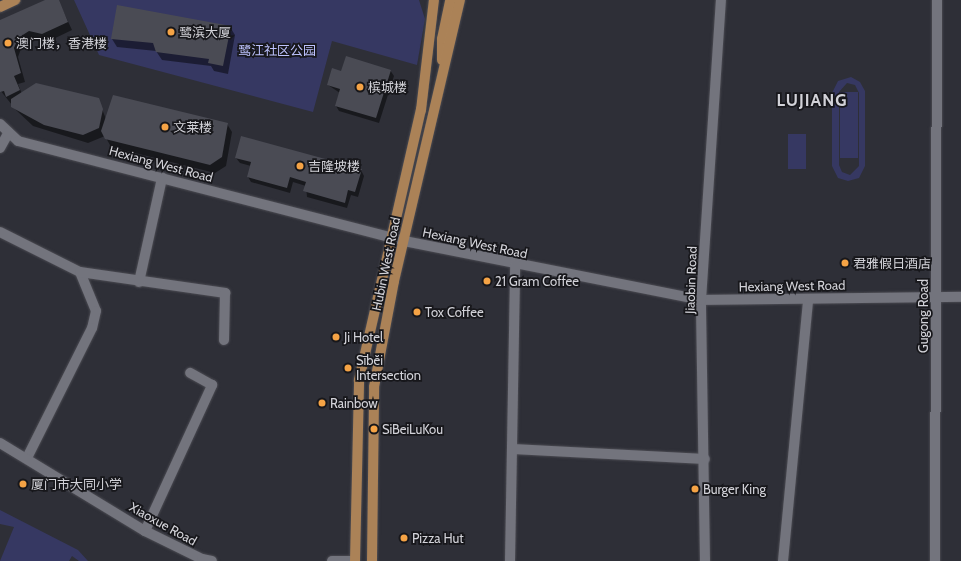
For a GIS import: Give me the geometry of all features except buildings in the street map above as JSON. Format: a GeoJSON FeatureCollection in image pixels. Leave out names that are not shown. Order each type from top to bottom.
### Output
{"type":"FeatureCollection","features":[{"type":"Feature","properties":{"kind":"main road"},"geometry":{"type":"LineString","coordinates":[[0,7],[15,0]]}},
{"type":"Feature","properties":{"kind":"main road"},"geometry":{"type":"LineString","coordinates":[[428,0],[432,13]]}},
{"type":"Feature","properties":{"kind":"main road","name":"Hubin West Road"},"geometry":{"type":"LineString","coordinates":[[355,561],[359,380],[421,110],[434,0]]}},
{"type":"Feature","properties":{"kind":"main road"},"geometry":{"type":"LineString","coordinates":[[442,78],[442,39],[450,0]]}},
{"type":"Feature","properties":{"kind":"main road","name":"Hubin West Road"},"geometry":{"type":"LineString","coordinates":[[372,561],[374,387],[404,241],[460,0]]}},
{"type":"Feature","properties":{"kind":"main road"},"geometry":{"type":"LineString","coordinates":[[453,28],[465,0]]}},
{"type":"Feature","properties":{"kind":"street","name":"Jiaobin Road"},"geometry":{"type":"LineString","coordinates":[[705,561],[705,458],[701,300],[721,0]]}},
{"type":"Feature","properties":{"kind":"street","name":"Gugong Road"},"geometry":{"type":"LineString","coordinates":[[936,561],[937,0]]}},
{"type":"Feature","properties":{"kind":"street","name":"Hexiang West Road"},"geometry":{"type":"LineString","coordinates":[[0,124],[18,141],[404,241],[516,265],[701,300],[961,297]]}},
{"type":"Feature","properties":{"kind":"street"},"geometry":{"type":"LineString","coordinates":[[0,148],[9,132]]}},
{"type":"Feature","properties":{"kind":"street"},"geometry":{"type":"LineString","coordinates":[[139,282],[162,178]]}},
{"type":"Feature","properties":{"kind":"street"},"geometry":{"type":"LineString","coordinates":[[0,232],[80,272],[139,282],[225,293],[224,340]]}},
{"type":"Feature","properties":{"kind":"street"},"geometry":{"type":"LineString","coordinates":[[510,561],[516,265]]}},
{"type":"Feature","properties":{"kind":"street"},"geometry":{"type":"LineString","coordinates":[[27,458],[92,328],[96,311],[80,272]]}},
{"type":"Feature","properties":{"kind":"street"},"geometry":{"type":"LineString","coordinates":[[783,561],[808,299]]}},
{"type":"Feature","properties":{"kind":"street"},"geometry":{"type":"LineString","coordinates":[[145,531],[212,386],[190,373]]}},
{"type":"Feature","properties":{"kind":"street","name":"Xiaoxue Road"},"geometry":{"type":"LineString","coordinates":[[0,443],[145,531],[202,560],[212,561]]}},
{"type":"Feature","properties":{"kind":"street"},"geometry":{"type":"LineString","coordinates":[[512,449],[705,458]]}},
{"type":"Feature","properties":{"kind":"street"},"geometry":{"type":"LineString","coordinates":[[332,561],[355,561]]}},
{"type":"Feature","properties":{"kind":"green space","name":"鹭江社区公园"},"geometry":{"type":"Polygon","coordinates":[[[74,0],[419,0],[425,19],[417,65],[332,41],[313,112],[99,55],[74,0]]]}},
{"type":"Feature","properties":{"kind":"green space"},"geometry":{"type":"Polygon","coordinates":[[[851,77],[860,82],[865,91],[865,166],[859,178],[848,181],[838,178],[832,166],[832,93],[838,81],[851,77]],[[847,83],[839,92],[839,165],[842,172],[850,175],[859,166],[859,93],[855,85],[847,83]]]}},
{"type":"Feature","properties":{"kind":"green space"},"geometry":{"type":"Polygon","coordinates":[[[840,92],[858,92],[858,158],[840,158],[840,92]]]}},
{"type":"Feature","properties":{"kind":"green space"},"geometry":{"type":"Polygon","coordinates":[[[788,134],[806,134],[806,169],[788,169],[788,134]]]}},
{"type":"Feature","properties":{"kind":"green space"},"geometry":{"type":"Polygon","coordinates":[[[0,510],[78,550],[88,561],[79,561],[72,556],[69,561],[0,561],[14,527],[0,524],[0,510]]]}},
{"type":"Feature","properties":{"kind":"place","name":"鹭滨大厦"},"geometry":{"type":"Point","coordinates":[171,32]}},
{"type":"Feature","properties":{"kind":"place","name":"澳门楼，香港楼"},"geometry":{"type":"Point","coordinates":[8,43]}},
{"type":"Feature","properties":{"kind":"place","name":"槟城楼"},"geometry":{"type":"Point","coordinates":[360,87]}},
{"type":"Feature","properties":{"kind":"place","name":"文莱楼"},"geometry":{"type":"Point","coordinates":[165,127]}},
{"type":"Feature","properties":{"kind":"place","name":"吉隆坡楼"},"geometry":{"type":"Point","coordinates":[300,166]}},
{"type":"Feature","properties":{"kind":"place","name":"君雅假日酒店"},"geometry":{"type":"Point","coordinates":[845,263]}},
{"type":"Feature","properties":{"kind":"place","name":"21 Gram Coffee"},"geometry":{"type":"Point","coordinates":[487,281]}},
{"type":"Feature","properties":{"kind":"place","name":"Tox Coffee"},"geometry":{"type":"Point","coordinates":[417,312]}},
{"type":"Feature","properties":{"kind":"place","name":"Ji Hotel"},"geometry":{"type":"Point","coordinates":[336,337]}},
{"type":"Feature","properties":{"kind":"place","name":"Sībĕi Intersection"},"geometry":{"type":"Point","coordinates":[348,368]}},
{"type":"Feature","properties":{"kind":"place","name":"Rainbow"},"geometry":{"type":"Point","coordinates":[322,403]}},
{"type":"Feature","properties":{"kind":"place","name":"SiBeiLuKou"},"geometry":{"type":"Point","coordinates":[374,429]}},
{"type":"Feature","properties":{"kind":"place","name":"厦门市大同小学"},"geometry":{"type":"Point","coordinates":[23,484]}},
{"type":"Feature","properties":{"kind":"place","name":"Burger King"},"geometry":{"type":"Point","coordinates":[695,489]}},
{"type":"Feature","properties":{"kind":"place","name":"Pizza Hut"},"geometry":{"type":"Point","coordinates":[404,538]}},
{"type":"Feature","properties":{"kind":"district","name":"LUJIANG"},"geometry":{"type":"Point","coordinates":[812,101]}}]}
